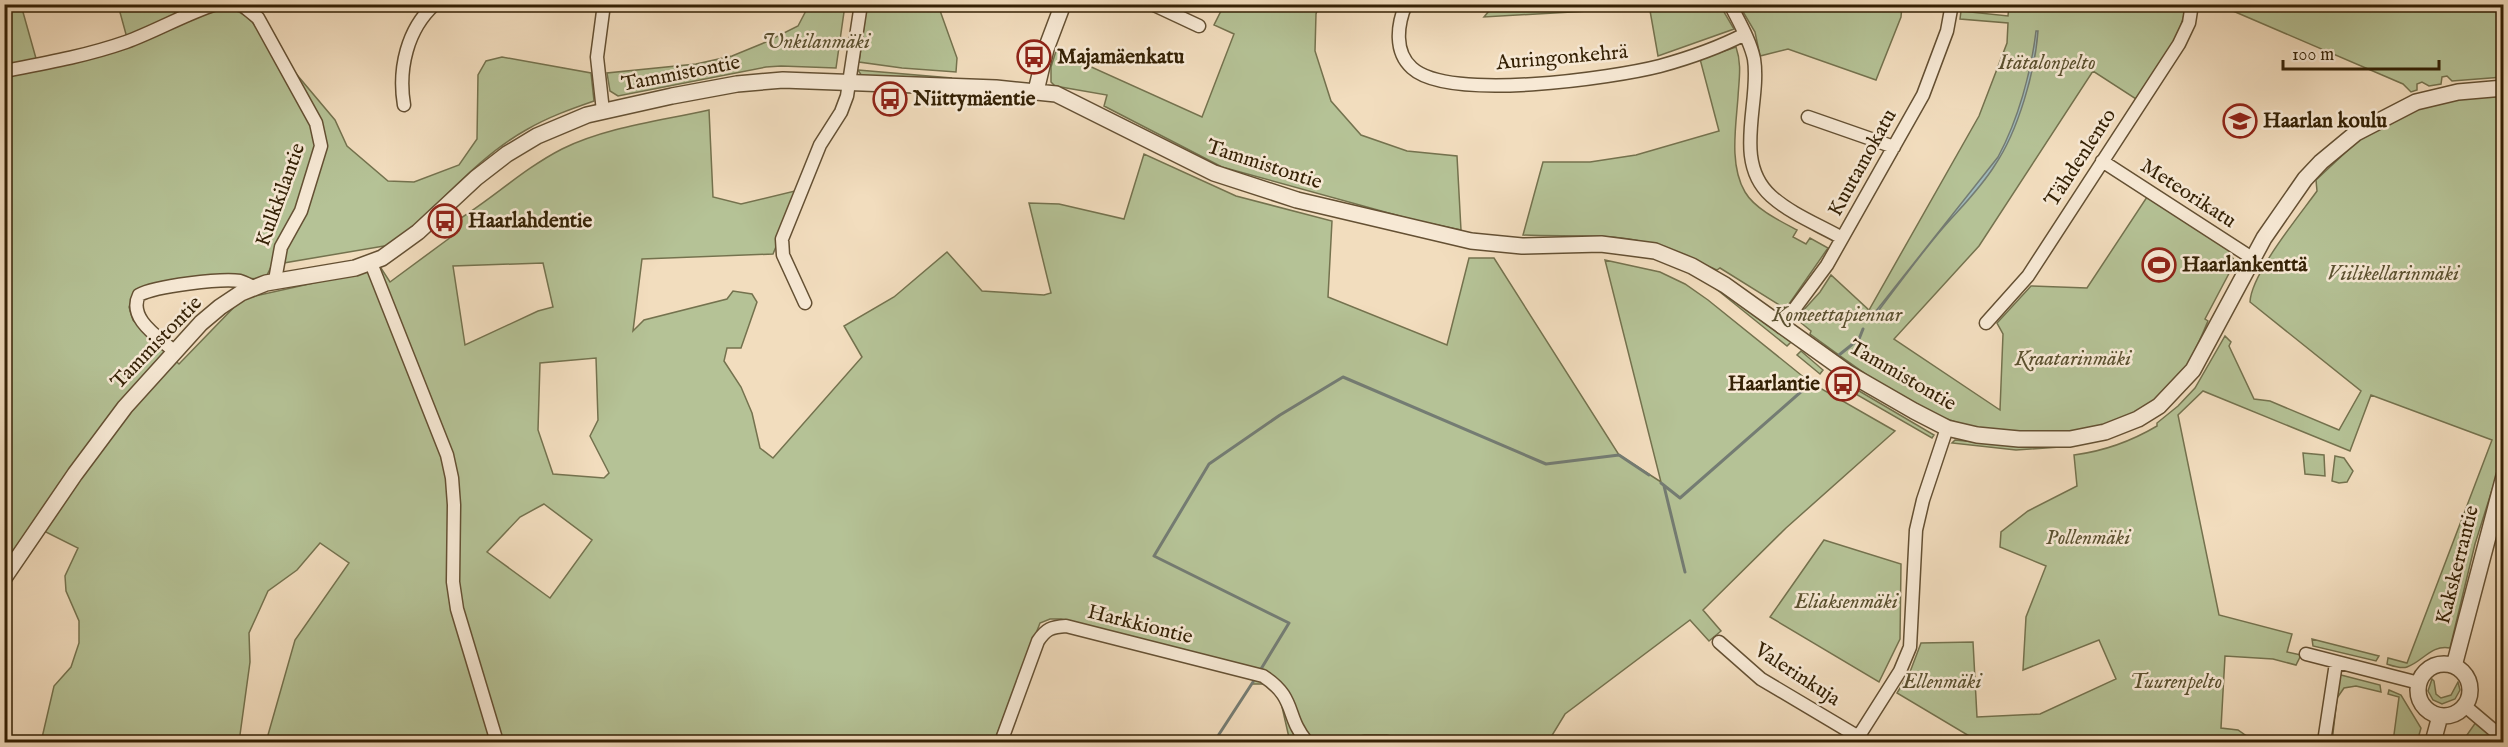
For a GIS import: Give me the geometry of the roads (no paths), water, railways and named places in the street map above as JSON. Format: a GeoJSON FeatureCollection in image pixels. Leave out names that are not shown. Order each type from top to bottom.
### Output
{"type":"FeatureCollection","features":[{"type":"Feature","properties":{"kind":"street"},"geometry":{"type":"LineString","coordinates":[[4,71],[60,62],[97,51],[128,41],[216,4]]}},
{"type":"Feature","properties":{"kind":"street","name":"Kulkkilantie"},"geometry":{"type":"LineString","coordinates":[[241,4],[258,18],[316,123],[321,139],[301,211],[281,247],[275,280]]}},
{"type":"Feature","properties":{"kind":"street"},"geometry":{"type":"LineString","coordinates":[[404,105],[403,76],[408,45],[422,17],[435,4]]}},
{"type":"Feature","properties":{"kind":"street"},"geometry":{"type":"LineString","coordinates":[[603,111],[597,57],[604,4]]}},
{"type":"Feature","properties":{"kind":"street"},"geometry":{"type":"LineString","coordinates":[[611,4],[638,4]]}},
{"type":"Feature","properties":{"kind":"street"},"geometry":{"type":"LineString","coordinates":[[805,303],[783,255],[782,239],[820,145],[841,112],[849,82],[861,4]]}},
{"type":"Feature","properties":{"kind":"street"},"geometry":{"type":"LineString","coordinates":[[1036,92],[1046,49],[1063,4]]}},
{"type":"Feature","properties":{"kind":"street"},"geometry":{"type":"LineString","coordinates":[[1152,4],[1199,26]]}},
{"type":"Feature","properties":{"kind":"street","name":"Auringonkehrä"},"geometry":{"type":"LineString","coordinates":[[1406,4],[1399,25],[1399,38],[1401,51],[1413,70],[1436,79],[1478,85],[1530,85],[1622,75],[1698,55],[1745,34]]}},
{"type":"Feature","properties":{"kind":"street"},"geometry":{"type":"LineString","coordinates":[[1730,4],[1754,59],[1755,74],[1750,127],[1752,158],[1762,186],[1785,206],[1842,238]]}},
{"type":"Feature","properties":{"kind":"street","name":"Kuutamokatu"},"geometry":{"type":"LineString","coordinates":[[1781,327],[1821,275],[1923,95],[1952,15],[1952,4]]}},
{"type":"Feature","properties":{"kind":"street","name":"Tähdenlento"},"geometry":{"type":"LineString","coordinates":[[1986,323],[2028,276],[2179,44],[2188,23],[2192,4]]}},
{"type":"Feature","properties":{"kind":"street","name":"Tammistontie"},"geometry":{"type":"LineString","coordinates":[[4,578],[75,474],[125,407],[213,313],[253,287],[275,280],[370,263],[403,245],[466,186],[512,150],[556,127],[603,111],[761,81],[849,82],[1036,92],[1068,99],[1171,154],[1214,173],[1297,200],[1471,242],[1522,246],[1601,244],[1655,251],[1692,266],[1725,285],[1848,373],[1947,428],[1977,435],[2019,439],[2070,439],[2105,432],[2138,419],[2159,406],[2193,370],[2252,258],[2305,179],[2321,162],[2356,133],[2416,102],[2458,92],[2504,88]]}},
{"type":"Feature","properties":{"kind":"street"},"geometry":{"type":"LineString","coordinates":[[1808,117],[1894,147]]}},
{"type":"Feature","properties":{"kind":"street","name":"Meteorikatu"},"geometry":{"type":"LineString","coordinates":[[2102,161],[2252,258]]}},
{"type":"Feature","properties":{"kind":"street"},"geometry":{"type":"LineString","coordinates":[[370,263],[447,455],[454,505],[453,582],[457,609],[497,742]]}},
{"type":"Feature","properties":{"kind":"street"},"geometry":{"type":"LineString","coordinates":[[175,352],[138,317],[136,303],[139,295],[213,281],[240,281],[253,287]]}},
{"type":"Feature","properties":{"kind":"street"},"geometry":{"type":"LineString","coordinates":[[1860,740],[1900,670],[1910,647],[1916,530],[1923,500],[1947,428]]}},
{"type":"Feature","properties":{"kind":"street","name":"Kakskerrantie"},"geometry":{"type":"LineString","coordinates":[[2454,666],[2504,476]]}},
{"type":"Feature","properties":{"kind":"street","name":"Harkkiontie"},"geometry":{"type":"LineString","coordinates":[[1001,742],[1038,641],[1045,631],[1054,627],[1066,627],[1263,676],[1275,684],[1286,696],[1298,730],[1307,742]]}},
{"type":"Feature","properties":{"kind":"street","name":"Valerinkuja"},"geometry":{"type":"LineString","coordinates":[[1719,642],[1761,679],[1860,740]]}},
{"type":"Feature","properties":{"kind":"street"},"geometry":{"type":"LineString","coordinates":[[2306,654],[2419,683]]}},
{"type":"Feature","properties":{"kind":"street"},"geometry":{"type":"LineString","coordinates":[[2324,742],[2336,663]]}},
{"type":"Feature","properties":{"kind":"street"},"geometry":{"type":"LineString","coordinates":[[2442,664],[2454,666],[2464,673],[2470,685],[2469,697],[2465,706],[2452,715],[2440,716],[2423,706],[2418,695],[2419,683],[2421,676],[2430,667],[2442,664]]}},
{"type":"Feature","properties":{"kind":"street"},"geometry":{"type":"LineString","coordinates":[[2465,706],[2504,738]]}},
{"type":"Feature","properties":{"kind":"street"},"geometry":{"type":"LineString","coordinates":[[2433,742],[2440,716]]}},
{"type":"Feature","properties":{"kind":"street"},"geometry":{"type":"LineString","coordinates":[[1364,742],[1387,742]]}},
{"type":"Feature","properties":{"kind":"water"},"geometry":{"type":"Polygon","coordinates":[[[2036,31],[2038,31],[2036,47],[2024,101],[2011,135],[1995,165],[1982,184],[1928,246],[1870,322],[1868,321],[1998,157],[2012,128],[2023,96],[2036,31]]]}},
{"type":"Feature","properties":{"kind":"waterway"},"geometry":{"type":"LineString","coordinates":[[2037,4],[2038,9]]}},
{"type":"Feature","properties":{"kind":"waterway"},"geometry":{"type":"LineString","coordinates":[[1839,355],[1859,339],[1863,329]]}},
{"type":"Feature","properties":{"kind":"waterway"},"geometry":{"type":"LineString","coordinates":[[1261,669],[1289,623],[1154,556],[1209,464],[1280,415],[1343,377],[1546,464],[1619,455],[1649,475]]}},
{"type":"Feature","properties":{"kind":"waterway"},"geometry":{"type":"LineString","coordinates":[[1661,483],[1680,498],[1811,383]]}},
{"type":"Feature","properties":{"kind":"waterway"},"geometry":{"type":"LineString","coordinates":[[1664,486],[1685,572]]}},
{"type":"Feature","properties":{"kind":"waterway"},"geometry":{"type":"LineString","coordinates":[[1214,742],[1253,682]]}},
{"type":"Feature","properties":{"kind":"place","name":"Majamäenkatu"},"geometry":{"type":"Point","coordinates":[1034,57]}},
{"type":"Feature","properties":{"kind":"place","name":"Niittymäentie"},"geometry":{"type":"Point","coordinates":[890,99]}},
{"type":"Feature","properties":{"kind":"place","name":"Haarlan koulu"},"geometry":{"type":"Point","coordinates":[2240,121]}},
{"type":"Feature","properties":{"kind":"place","name":"Haarlahdentie"},"geometry":{"type":"Point","coordinates":[445,221]}},
{"type":"Feature","properties":{"kind":"place","name":"Haarlankenttä"},"geometry":{"type":"Point","coordinates":[2159,265]}},
{"type":"Feature","properties":{"kind":"place","name":"Haarlantie"},"geometry":{"type":"Point","coordinates":[1843,384]}},
{"type":"Feature","properties":{"kind":"park label","name":"Unkilanmäki"},"geometry":{"type":"Point","coordinates":[816,42]}},
{"type":"Feature","properties":{"kind":"park label","name":"Itätalonpelto"},"geometry":{"type":"Point","coordinates":[2047,63]}},
{"type":"Feature","properties":{"kind":"park label","name":"Viilikellarinmäki"},"geometry":{"type":"Point","coordinates":[2393,274]}},
{"type":"Feature","properties":{"kind":"park label","name":"Komeettapiennar"},"geometry":{"type":"Point","coordinates":[1837,315]}},
{"type":"Feature","properties":{"kind":"park label","name":"Kraatarinmäki"},"geometry":{"type":"Point","coordinates":[2073,359]}},
{"type":"Feature","properties":{"kind":"park label","name":"Pollenmäki"},"geometry":{"type":"Point","coordinates":[2088,538]}},
{"type":"Feature","properties":{"kind":"park label","name":"Eliaksenmäki"},"geometry":{"type":"Point","coordinates":[1846,602]}},
{"type":"Feature","properties":{"kind":"park label","name":"Ellenmäki"},"geometry":{"type":"Point","coordinates":[1942,682]}},
{"type":"Feature","properties":{"kind":"park label","name":"Tuurenpelto"},"geometry":{"type":"Point","coordinates":[2176,682]}}]}
